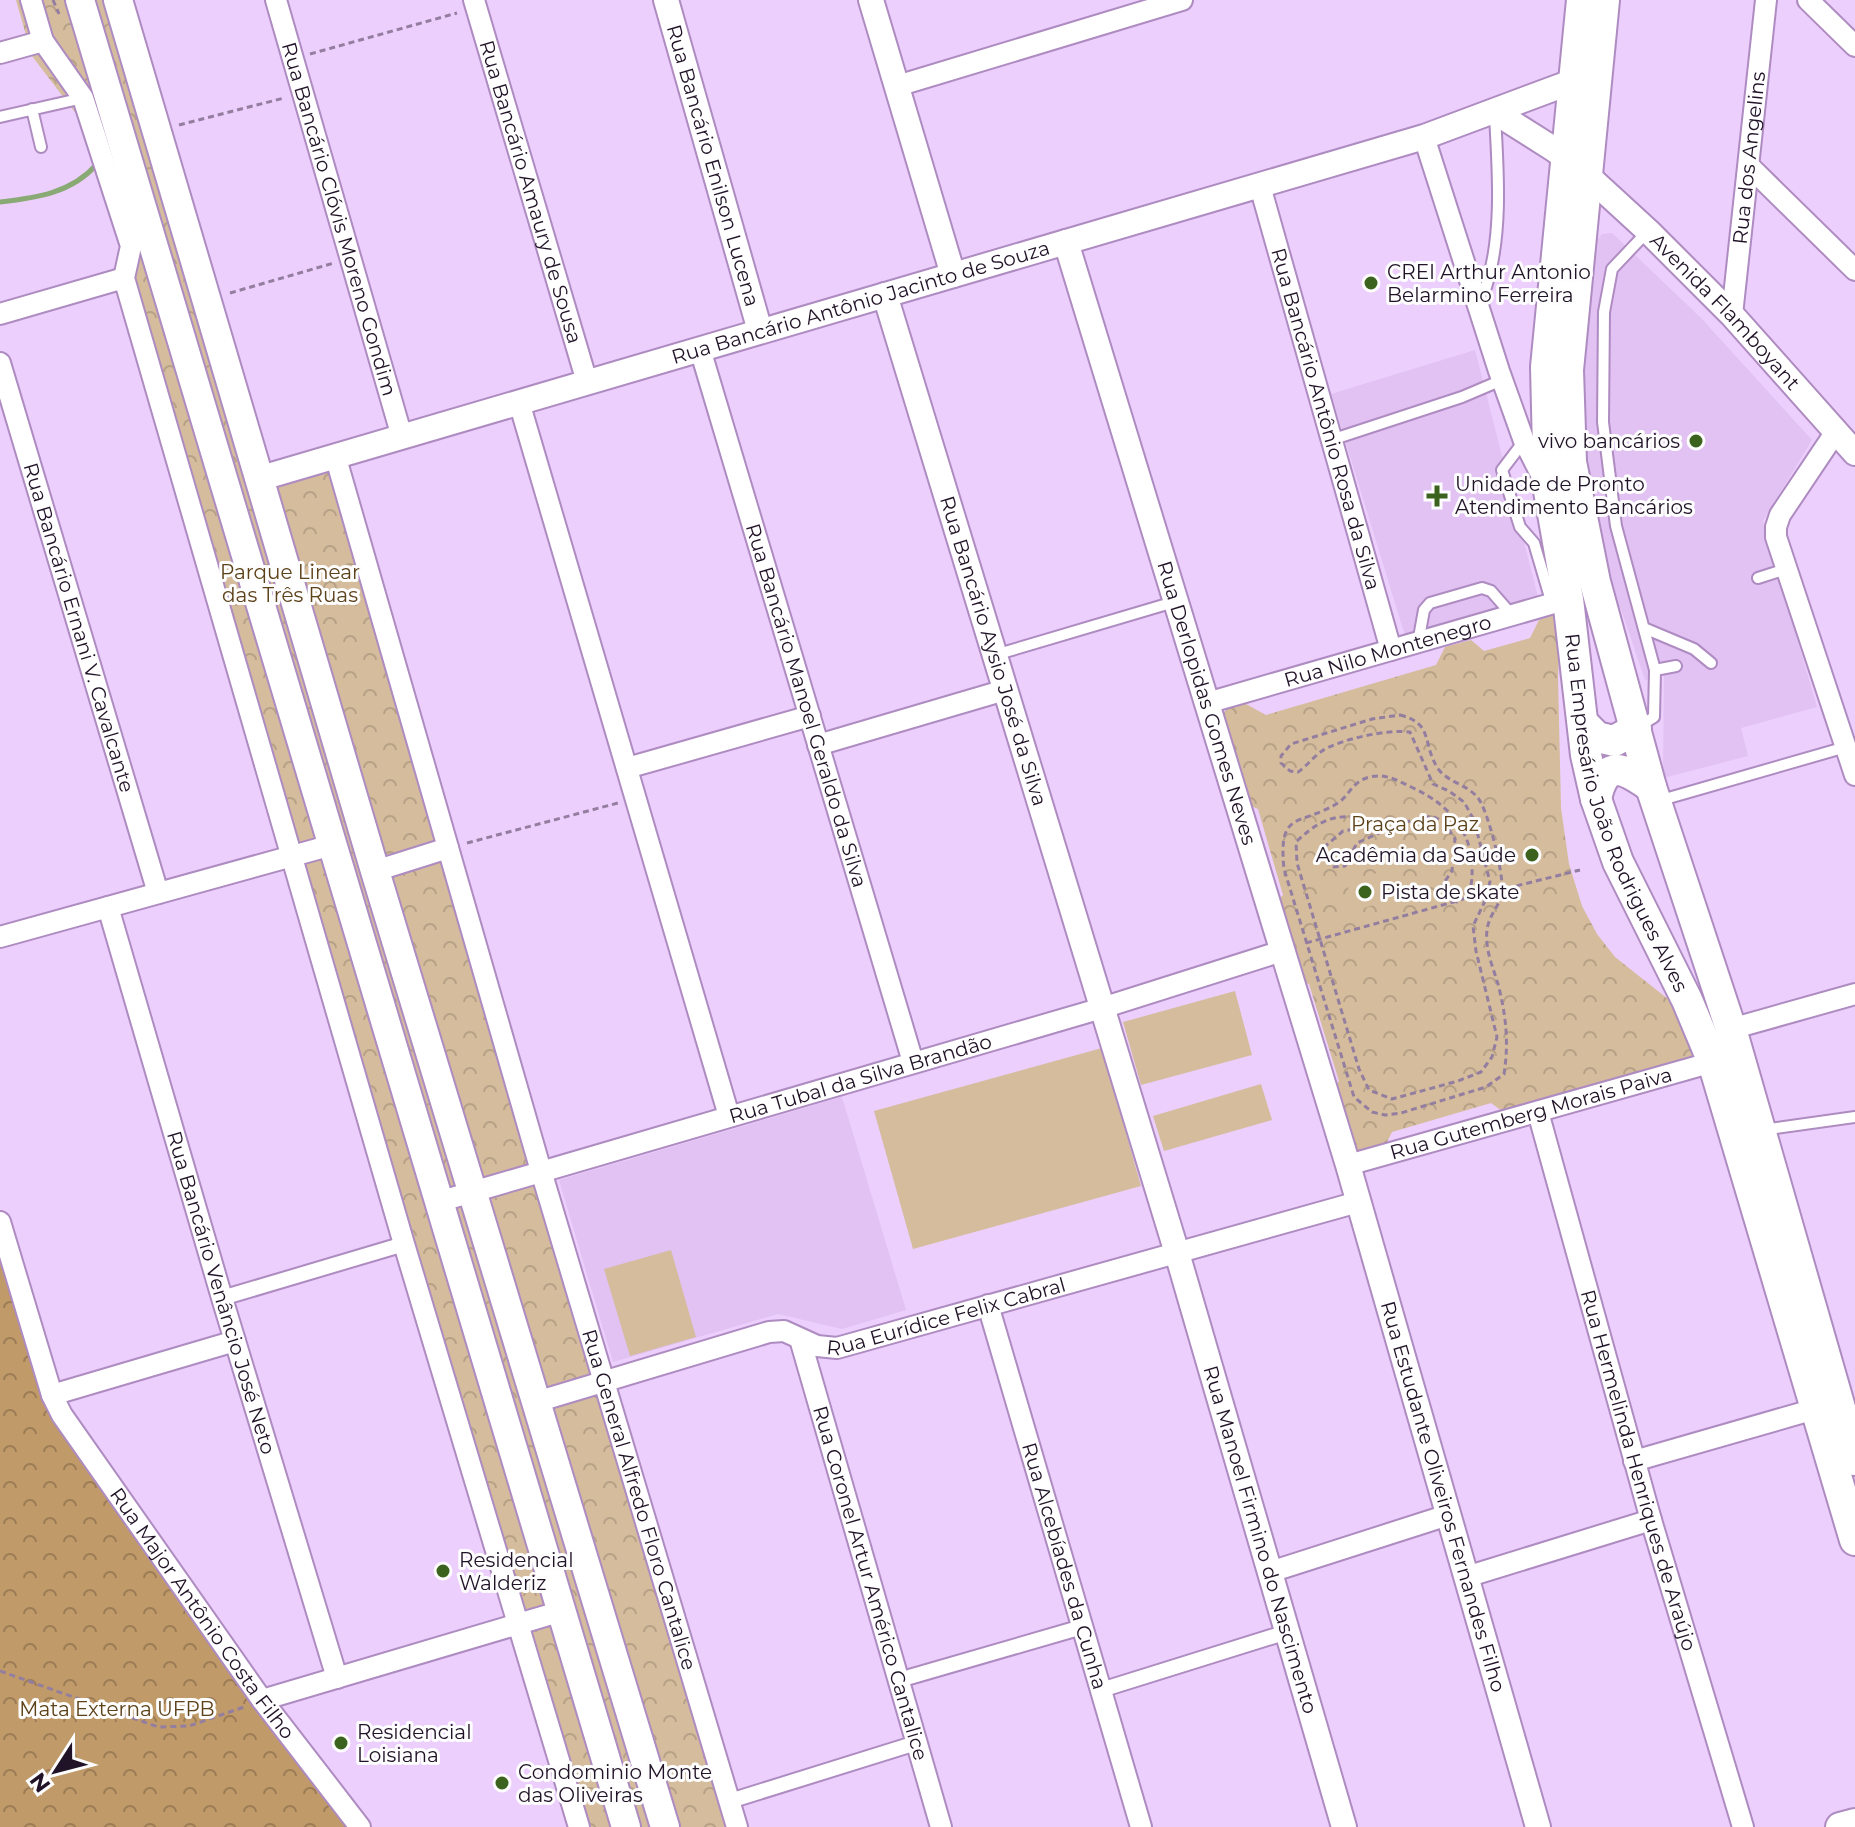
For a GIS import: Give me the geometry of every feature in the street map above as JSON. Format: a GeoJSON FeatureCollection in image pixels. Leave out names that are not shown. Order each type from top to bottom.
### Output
{"type":"FeatureCollection","features":[{"type":"Feature","properties":{"kind":"main road"},"geometry":{"type":"LineString","coordinates":[[80,0],[626,1827]]}},
{"type":"Feature","properties":{"kind":"main road"},"geometry":{"type":"LineString","coordinates":[[118,0],[375,871],[665,1827]]}},
{"type":"Feature","properties":{"kind":"main road","name":"Rua Empresário João Rodrigues Alves"},"geometry":{"type":"LineString","coordinates":[[1582,0],[1575,71],[1577,168],[1568,370],[1571,462],[1595,582],[1654,794],[1731,1029],[1837,1411],[1855,1540]]}},
{"type":"Feature","properties":{"kind":"main road"},"geometry":{"type":"LineString","coordinates":[[1577,168],[1604,0]]}},
{"type":"Feature","properties":{"kind":"main road","name":"Rua Empresário João Rodrigues Alves"},"geometry":{"type":"LineString","coordinates":[[1577,168],[1546,367],[1549,491],[1560,602],[1588,764],[1596,799],[1618,862],[1687,1000],[1713,1062],[1855,1460]]}},
{"type":"Feature","properties":{"kind":"main road","name":"Rua Bancário Antônio Jacinto de Souza"},"geometry":{"type":"LineString","coordinates":[[225,488],[258,479]]}},
{"type":"Feature","properties":{"kind":"main road"},"geometry":{"type":"LineString","coordinates":[[1583,723],[1597,737],[1614,741],[1636,729]]}},
{"type":"Feature","properties":{"kind":"main road"},"geometry":{"type":"LineString","coordinates":[[1596,799],[1601,780],[1612,770],[1625,770],[1654,794]]}},
{"type":"Feature","properties":{"kind":"main road"},"geometry":{"type":"LineString","coordinates":[[1840,1827],[1855,1823]]}},
{"type":"Feature","properties":{"kind":"street"},"geometry":{"type":"LineString","coordinates":[[31,0],[43,41],[83,98],[131,246],[124,278],[404,1244],[579,1827]]}},
{"type":"Feature","properties":{"kind":"street","name":"Rua Bancário Clóvis Moreno Gondim"},"geometry":{"type":"LineString","coordinates":[[276,0],[402,437]]}},
{"type":"Feature","properties":{"kind":"street","name":"Rua Bancário Enilson Lucena"},"geometry":{"type":"LineString","coordinates":[[666,0],[760,331]]}},
{"type":"Feature","properties":{"kind":"street"},"geometry":{"type":"LineString","coordinates":[[871,0],[953,275]]}},
{"type":"Feature","properties":{"kind":"street"},"geometry":{"type":"LineString","coordinates":[[897,86],[1182,0]]}},
{"type":"Feature","properties":{"kind":"street","name":"Rua dos Angelins"},"geometry":{"type":"LineString","coordinates":[[1732,315],[1766,0]]}},
{"type":"Feature","properties":{"kind":"street"},"geometry":{"type":"LineString","coordinates":[[1808,0],[1855,46]]}},
{"type":"Feature","properties":{"kind":"street","name":"Rua Bancário Amaury de Sousa"},"geometry":{"type":"LineString","coordinates":[[475,4],[587,382]]}},
{"type":"Feature","properties":{"kind":"street"},"geometry":{"type":"LineString","coordinates":[[0,53],[43,41]]}},
{"type":"Feature","properties":{"kind":"street","name":"Rua Bancário Antônio Jacinto de Souza"},"geometry":{"type":"LineString","coordinates":[[258,479],[1424,137],[1495,112],[1575,71]]}},
{"type":"Feature","properties":{"kind":"street"},"geometry":{"type":"LineString","coordinates":[[1495,112],[1527,130],[1577,168]]}},
{"type":"Feature","properties":{"kind":"street"},"geometry":{"type":"LineString","coordinates":[[1424,137],[1502,380],[1524,441],[1549,491]]}},
{"type":"Feature","properties":{"kind":"street"},"geometry":{"type":"LineString","coordinates":[[1749,166],[1855,270]]}},
{"type":"Feature","properties":{"kind":"street","name":"Avenida Flamboyant"},"geometry":{"type":"LineString","coordinates":[[1577,168],[1648,231],[1732,315],[1855,453]]}},
{"type":"Feature","properties":{"kind":"street","name":"Rua Bancário Antônio Rosa da Silva"},"geometry":{"type":"LineString","coordinates":[[1260,186],[1391,650]]}},
{"type":"Feature","properties":{"kind":"street","name":"Rua Derlopidas Gomes Neves"},"geometry":{"type":"LineString","coordinates":[[1066,242],[1348,1165]]}},
{"type":"Feature","properties":{"kind":"street"},"geometry":{"type":"LineString","coordinates":[[0,314],[124,278]]}},
{"type":"Feature","properties":{"kind":"street","name":"Rua Bancário Aysio José da Silva"},"geometry":{"type":"LineString","coordinates":[[885,295],[1177,1253]]}},
{"type":"Feature","properties":{"kind":"street","name":"Rua Bancário Manoel Geraldo da Silva"},"geometry":{"type":"LineString","coordinates":[[700,349],[913,1062]]}},
{"type":"Feature","properties":{"kind":"street","name":"Rua Bancário Ernani V. Cavalcante"},"geometry":{"type":"LineString","coordinates":[[0,363],[158,893]]}},
{"type":"Feature","properties":{"kind":"street"},"geometry":{"type":"LineString","coordinates":[[519,402],[729,1116]]}},
{"type":"Feature","properties":{"kind":"street"},"geometry":{"type":"LineString","coordinates":[[1835,433],[1780,515],[1776,527],[1783,560],[1855,775]]}},
{"type":"Feature","properties":{"kind":"street","name":"Rua General Alfredo Floro Cantalice"},"geometry":{"type":"LineString","coordinates":[[335,455],[541,1171],[737,1827]]}},
{"type":"Feature","properties":{"kind":"street","name":"Rua Nilo Montenegro"},"geometry":{"type":"LineString","coordinates":[[1207,703],[1560,602]]}},
{"type":"Feature","properties":{"kind":"street"},"geometry":{"type":"LineString","coordinates":[[818,745],[1005,690]]}},
{"type":"Feature","properties":{"kind":"street"},"geometry":{"type":"LineString","coordinates":[[627,768],[810,716]]}},
{"type":"Feature","properties":{"kind":"street"},"geometry":{"type":"LineString","coordinates":[[0,937],[332,845]]}},
{"type":"Feature","properties":{"kind":"street"},"geometry":{"type":"LineString","coordinates":[[375,871],[448,848]]}},
{"type":"Feature","properties":{"kind":"street","name":"Rua Bancário Venâncio José Neto"},"geometry":{"type":"LineString","coordinates":[[108,907],[337,1678]]}},
{"type":"Feature","properties":{"kind":"street","name":"Rua Tubal da Silva Brandão"},"geometry":{"type":"LineString","coordinates":[[438,1202],[1102,1008],[1282,951]]}},
{"type":"Feature","properties":{"kind":"street"},"geometry":{"type":"LineString","coordinates":[[1731,1029],[1855,994]]}},
{"type":"Feature","properties":{"kind":"street","name":"Rua Gutemberg Morais Paiva"},"geometry":{"type":"LineString","coordinates":[[1348,1165],[1713,1062]]}},
{"type":"Feature","properties":{"kind":"street","name":"Rua Hermelinda Henriques de Araújo"},"geometry":{"type":"LineString","coordinates":[[1538,1112],[1634,1461],[1743,1827]]}},
{"type":"Feature","properties":{"kind":"street","name":"Rua Estudante Oliveiros Fernandes Filho"},"geometry":{"type":"LineString","coordinates":[[1348,1165],[1538,1827]]}},
{"type":"Feature","properties":{"kind":"street","name":"Rua Eurídice Felix Cabral"},"geometry":{"type":"LineString","coordinates":[[536,1402],[769,1332],[784,1331],[817,1346],[837,1348],[1358,1202]]}},
{"type":"Feature","properties":{"kind":"street","name":"Rua Major Antônio Costa Filho"},"geometry":{"type":"LineString","coordinates":[[0,1222],[52,1395],[62,1415],[262,1700],[360,1827]]}},
{"type":"Feature","properties":{"kind":"street"},"geometry":{"type":"LineString","coordinates":[[222,1298],[404,1244]]}},
{"type":"Feature","properties":{"kind":"street","name":"Rua Manoel Firmino do Nascimento"},"geometry":{"type":"LineString","coordinates":[[1177,1253],[1344,1827]]}},
{"type":"Feature","properties":{"kind":"street","name":"Rua Alcebíades da Cunha"},"geometry":{"type":"LineString","coordinates":[[988,1305],[1141,1827]]}},
{"type":"Feature","properties":{"kind":"street","name":"Rua Coronel Artur Américo Cantalice"},"geometry":{"type":"LineString","coordinates":[[800,1339],[941,1827]]}},
{"type":"Feature","properties":{"kind":"street"},"geometry":{"type":"LineString","coordinates":[[52,1395],[235,1341]]}},
{"type":"Feature","properties":{"kind":"street"},"geometry":{"type":"LineString","coordinates":[[1634,1461],[1837,1411]]}},
{"type":"Feature","properties":{"kind":"street"},"geometry":{"type":"LineString","coordinates":[[1270,1572],[1448,1515]]}},
{"type":"Feature","properties":{"kind":"street"},"geometry":{"type":"LineString","coordinates":[[1466,1577],[1651,1520]]}},
{"type":"Feature","properties":{"kind":"street"},"geometry":{"type":"LineString","coordinates":[[262,1700],[562,1611]]}},
{"type":"Feature","properties":{"kind":"street"},"geometry":{"type":"LineString","coordinates":[[899,1680],[1082,1627]]}},
{"type":"Feature","properties":{"kind":"street"},"geometry":{"type":"LineString","coordinates":[[1101,1690],[1287,1632]]}},
{"type":"Feature","properties":{"kind":"street"},"geometry":{"type":"LineString","coordinates":[[730,1801],[916,1743]]}},
{"type":"Feature","properties":{"kind":"street"},"geometry":{"type":"LineString","coordinates":[[612,1782],[648,1771]]}},
{"type":"Feature","properties":{"kind":"lane"},"geometry":{"type":"LineString","coordinates":[[0,117],[83,98]]}},
{"type":"Feature","properties":{"kind":"lane"},"geometry":{"type":"LineString","coordinates":[[32,109],[41,147]]}},
{"type":"Feature","properties":{"kind":"lane"},"geometry":{"type":"LineString","coordinates":[[1472,287],[1486,287],[1495,237],[1498,166],[1495,112]]}},
{"type":"Feature","properties":{"kind":"lane"},"geometry":{"type":"LineString","coordinates":[[1636,729],[1654,717],[1655,670],[1616,526],[1603,422],[1604,328],[1612,269],[1648,231]]}},
{"type":"Feature","properties":{"kind":"lane"},"geometry":{"type":"LineString","coordinates":[[1331,440],[1462,397],[1502,380]]}},
{"type":"Feature","properties":{"kind":"lane"},"geometry":{"type":"LineString","coordinates":[[1524,441],[1502,470],[1520,527],[1534,543],[1560,602]]}},
{"type":"Feature","properties":{"kind":"lane"},"geometry":{"type":"LineString","coordinates":[[1758,578],[1783,560]]}},
{"type":"Feature","properties":{"kind":"lane"},"geometry":{"type":"LineString","coordinates":[[1418,643],[1424,610],[1430,603],[1482,588],[1491,591],[1512,615]]}},
{"type":"Feature","properties":{"kind":"lane"},"geometry":{"type":"LineString","coordinates":[[995,655],[1176,602]]}},
{"type":"Feature","properties":{"kind":"lane"},"geometry":{"type":"LineString","coordinates":[[1644,628],[1694,649],[1711,663]]}},
{"type":"Feature","properties":{"kind":"lane"},"geometry":{"type":"LineString","coordinates":[[1655,670],[1676,666]]}},
{"type":"Feature","properties":{"kind":"lane"},"geometry":{"type":"LineString","coordinates":[[1654,794],[1846,747]]}},
{"type":"Feature","properties":{"kind":"lane"},"geometry":{"type":"LineString","coordinates":[[1760,1130],[1855,1117]]}},
{"type":"Feature","properties":{"kind":"path"},"geometry":{"type":"LineString","coordinates":[[293,59],[475,4]]}},
{"type":"Feature","properties":{"kind":"path"},"geometry":{"type":"LineString","coordinates":[[156,131],[303,92]]}},
{"type":"Feature","properties":{"kind":"path"},"geometry":{"type":"LineString","coordinates":[[207,300],[351,259]]}},
{"type":"Feature","properties":{"kind":"path"},"geometry":{"type":"LineString","coordinates":[[1400,715],[1416,719],[1425,732],[1429,753],[1441,773],[1461,783],[1479,799],[1495,848],[1502,889],[1488,919],[1487,943],[1506,1016],[1508,1045],[1504,1074],[1486,1087],[1401,1113],[1385,1115],[1372,1112],[1354,1097],[1284,869],[1281,843],[1288,827],[1300,817],[1340,802],[1351,786],[1370,777],[1388,776],[1417,789],[1443,806],[1459,821],[1466,838],[1474,876],[1469,896],[1459,901],[1445,896],[1443,884],[1452,871],[1455,839],[1444,822],[1432,816],[1401,823],[1368,836],[1357,843],[1345,866],[1332,867],[1322,849],[1343,831],[1356,829],[1356,818],[1343,815],[1330,818],[1312,827],[1296,842],[1297,863],[1359,1069],[1369,1090],[1392,1099],[1481,1072],[1492,1057],[1497,1037],[1473,926],[1490,882],[1474,820],[1464,802],[1433,784],[1410,732],[1395,730],[1367,735],[1323,750],[1298,772],[1290,771],[1281,763],[1286,748],[1372,719],[1400,715]]}},
{"type":"Feature","properties":{"kind":"path"},"geometry":{"type":"LineString","coordinates":[[448,848],[635,799]]}},
{"type":"Feature","properties":{"kind":"path"},"geometry":{"type":"LineString","coordinates":[[1282,951],[1580,870]]}},
{"type":"Feature","properties":{"kind":"path"},"geometry":{"type":"LineString","coordinates":[[0,1671],[158,1727],[189,1726],[262,1700]]}},
{"type":"Feature","properties":{"kind":"shaded area"},"geometry":{"type":"Polygon","coordinates":[[[1612,233],[1701,318],[1812,440],[1763,521],[1817,707],[1741,728],[1748,756],[1663,778],[1664,675],[1645,680],[1621,609],[1607,591],[1581,420],[1595,243],[1602,234],[1612,233]]]}},
{"type":"Feature","properties":{"kind":"shaded area","name":"Unidade de Pronto Atendimento Bancários"},"geometry":{"type":"Polygon","coordinates":[[[1475,350],[1538,597],[1406,639],[1331,394],[1475,350]]]}},
{"type":"Feature","properties":{"kind":"shaded area"},"geometry":{"type":"Polygon","coordinates":[[[842,1097],[906,1310],[842,1329],[778,1314],[613,1362],[559,1180],[842,1097]]]}},
{"type":"Feature","properties":{"kind":"green space","name":"Parque Linear das Três Ruas"},"geometry":{"type":"Polygon","coordinates":[[[16,0],[124,0],[270,489],[345,467],[747,1827],[577,1827],[201,583],[116,289],[123,252],[77,115],[32,56],[16,0]]]}},
{"type":"Feature","properties":{"kind":"green space","name":"Praça da Paz"},"geometry":{"type":"Polygon","coordinates":[[[1552,616],[1561,619],[1558,676],[1561,808],[1569,864],[1582,906],[1597,934],[1615,957],[1673,1003],[1703,1056],[1506,1114],[1491,1103],[1392,1132],[1383,1150],[1349,1156],[1330,1093],[1339,1081],[1309,984],[1296,980],[1274,905],[1283,895],[1258,809],[1244,803],[1222,715],[1227,709],[1244,703],[1266,715],[1436,665],[1445,647],[1471,640],[1484,651],[1530,638],[1539,620],[1552,616]]]}},
{"type":"Feature","properties":{"kind":"green space","name":"Pista de skate"},"geometry":{"type":"Polygon","coordinates":[[[1377,873],[1384,901],[1354,912],[1347,883],[1377,873]]]}},
{"type":"Feature","properties":{"kind":"green space"},"geometry":{"type":"Polygon","coordinates":[[[1235,991],[1252,1055],[1141,1085],[1123,1022],[1235,991]]]}},
{"type":"Feature","properties":{"kind":"green space"},"geometry":{"type":"Polygon","coordinates":[[[1102,1048],[1141,1186],[913,1249],[874,1111],[1102,1048]]]}},
{"type":"Feature","properties":{"kind":"green space"},"geometry":{"type":"Polygon","coordinates":[[[1261,1084],[1272,1120],[1164,1151],[1153,1116],[1261,1084]]]}},
{"type":"Feature","properties":{"kind":"green space","name":"Mata Externa UFPB"},"geometry":{"type":"Polygon","coordinates":[[[0,1239],[51,1406],[351,1827],[0,1827],[0,1239]]]}},
{"type":"Feature","properties":{"kind":"green space"},"geometry":{"type":"Polygon","coordinates":[[[671,1250],[696,1337],[630,1356],[604,1269],[671,1250]]]}},
{"type":"Feature","properties":{"kind":"waterway"},"geometry":{"type":"LineString","coordinates":[[0,202],[40,196],[65,188],[97,164]]}},
{"type":"Feature","properties":{"kind":"place","name":"CREI Arthur Antonio Belarmino Ferreira"},"geometry":{"type":"Point","coordinates":[1371,283]}},
{"type":"Feature","properties":{"kind":"place","name":"vivo bancários"},"geometry":{"type":"Point","coordinates":[1696,441]}},
{"type":"Feature","properties":{"kind":"place","name":"Unidade de Pronto Atendimento Bancários"},"geometry":{"type":"Point","coordinates":[1437,496]}},
{"type":"Feature","properties":{"kind":"place","name":"Acadêmia da Saúde"},"geometry":{"type":"Point","coordinates":[1532,855]}},
{"type":"Feature","properties":{"kind":"place","name":"Pista de skate"},"geometry":{"type":"Point","coordinates":[1365,892]}},
{"type":"Feature","properties":{"kind":"place","name":"Residencial Walderiz"},"geometry":{"type":"Point","coordinates":[443,1571]}},
{"type":"Feature","properties":{"kind":"place","name":"Residencial Loisiana"},"geometry":{"type":"Point","coordinates":[341,1743]}},
{"type":"Feature","properties":{"kind":"place","name":"Condominio Monte das Oliveiras"},"geometry":{"type":"Point","coordinates":[502,1783]}}]}
